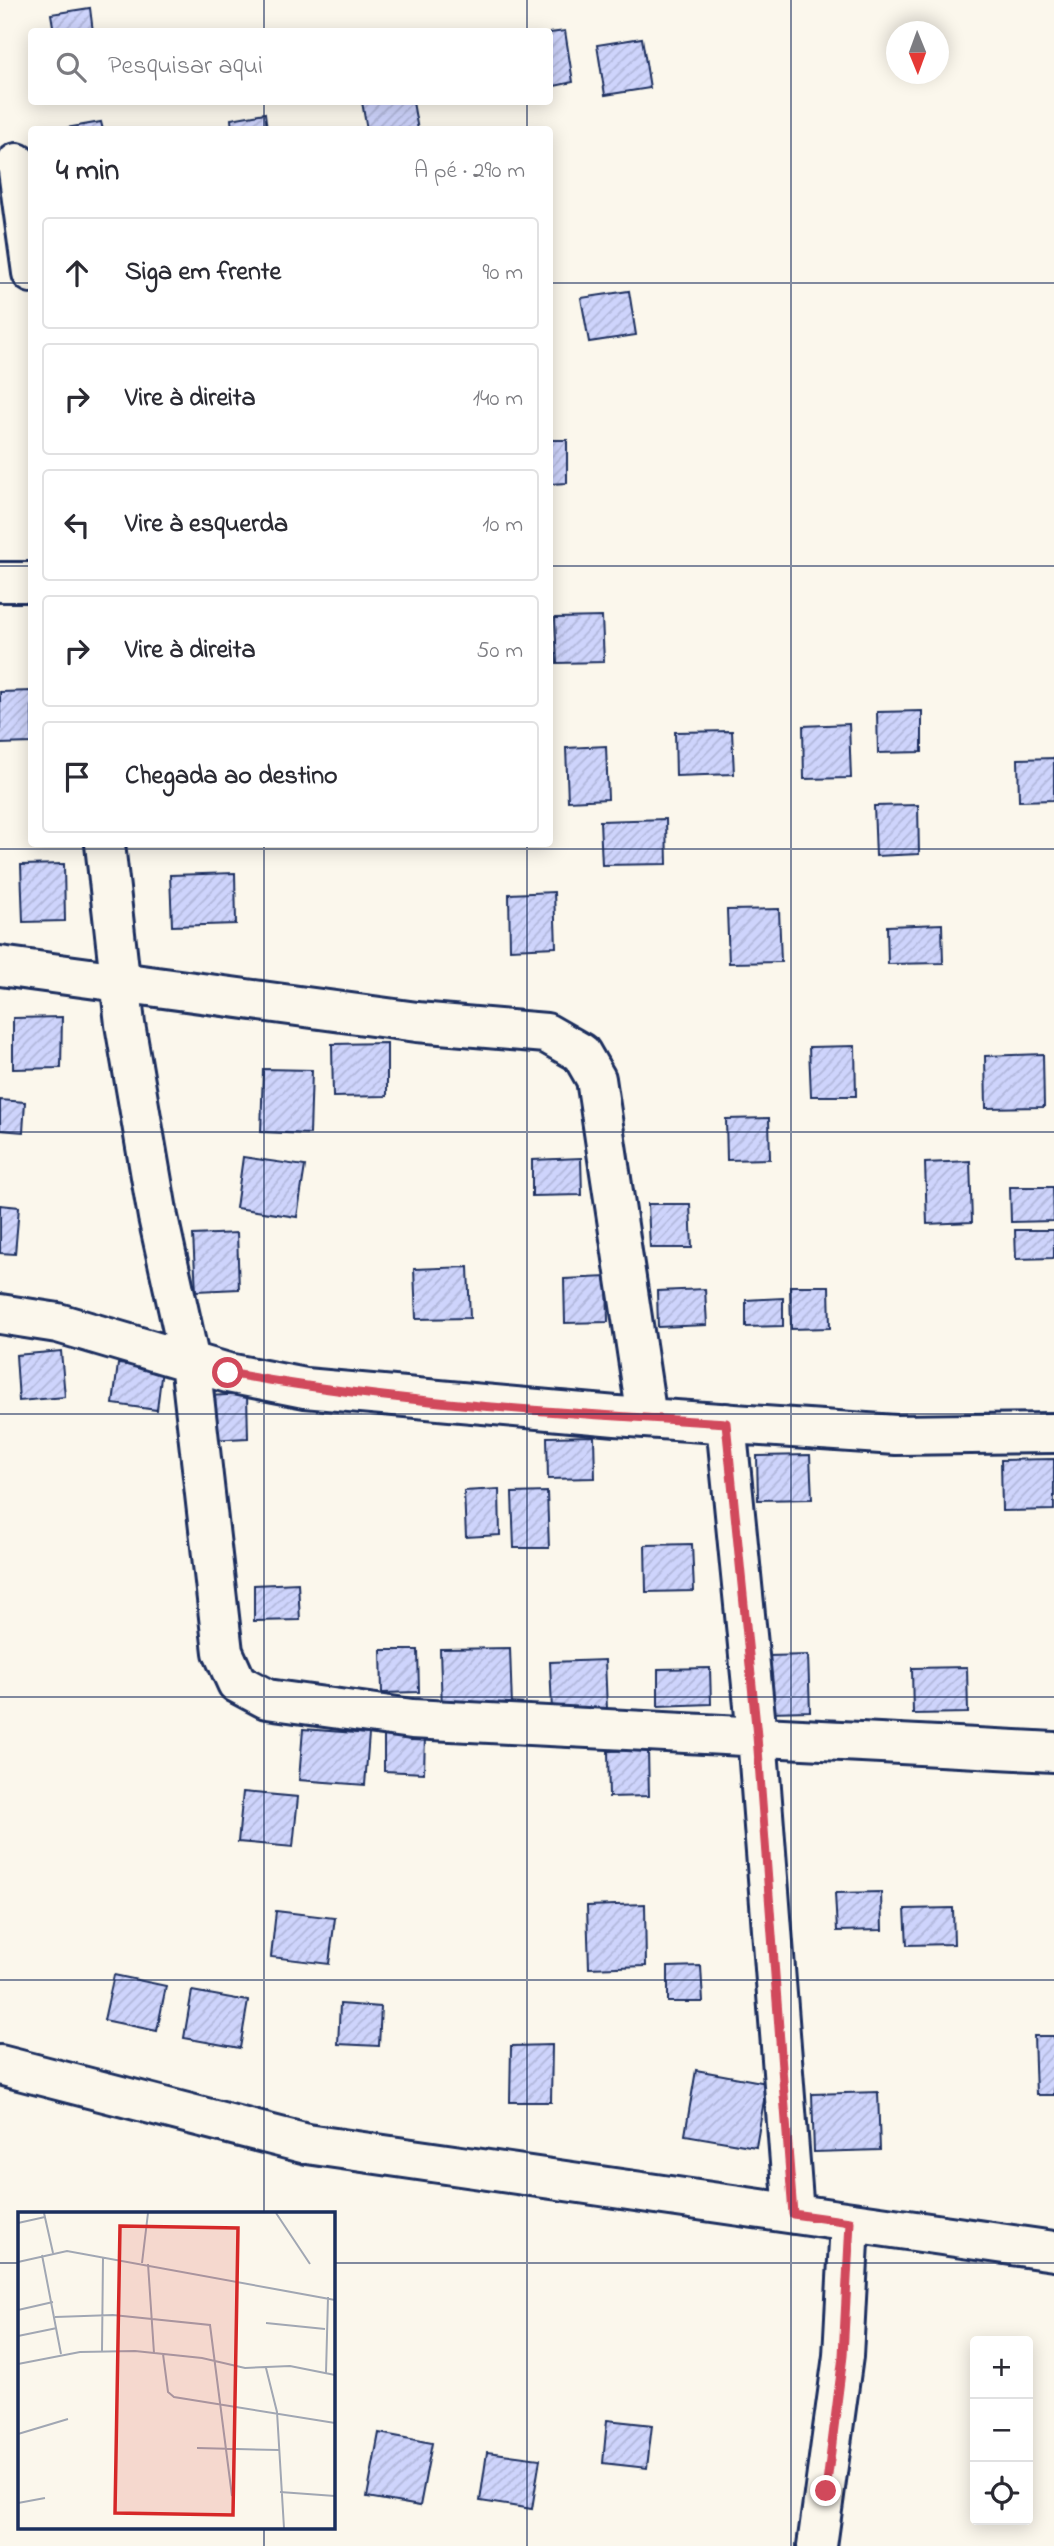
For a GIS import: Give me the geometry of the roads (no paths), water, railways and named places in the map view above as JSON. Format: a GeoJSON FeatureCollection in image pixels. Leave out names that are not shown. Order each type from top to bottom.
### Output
{"type":"FeatureCollection","features":[{"type":"Feature","properties":{"kind":"street"},"geometry":{"type":"LineString","coordinates":[[17,163],[28,244]]}},
{"type":"Feature","properties":{"kind":"street"},"geometry":{"type":"LineString","coordinates":[[0,582],[28,582]]}},
{"type":"Feature","properties":{"kind":"street"},"geometry":{"type":"LineString","coordinates":[[104,847],[121,982],[158,1217],[190,1362],[223,1652],[237,1683],[267,1699],[412,1719],[1054,1752]]}},
{"type":"Feature","properties":{"kind":"street"},"geometry":{"type":"LineString","coordinates":[[0,966],[417,1022],[546,1033],[580,1053],[596,1079],[647,1418]]}},
{"type":"Feature","properties":{"kind":"street"},"geometry":{"type":"LineString","coordinates":[[0,1314],[58,1323],[228,1373],[305,1388],[647,1418],[896,1435],[1054,1433]]}},
{"type":"Feature","properties":{"kind":"street"},"geometry":{"type":"LineString","coordinates":[[726,1423],[757,1736],[793,2214]]}},
{"type":"Feature","properties":{"kind":"street"},"geometry":{"type":"LineString","coordinates":[[0,2065],[307,2144],[1054,2251]]}},
{"type":"Feature","properties":{"kind":"street"},"geometry":{"type":"LineString","coordinates":[[817,2546],[843,2356],[850,2222]]}}]}
